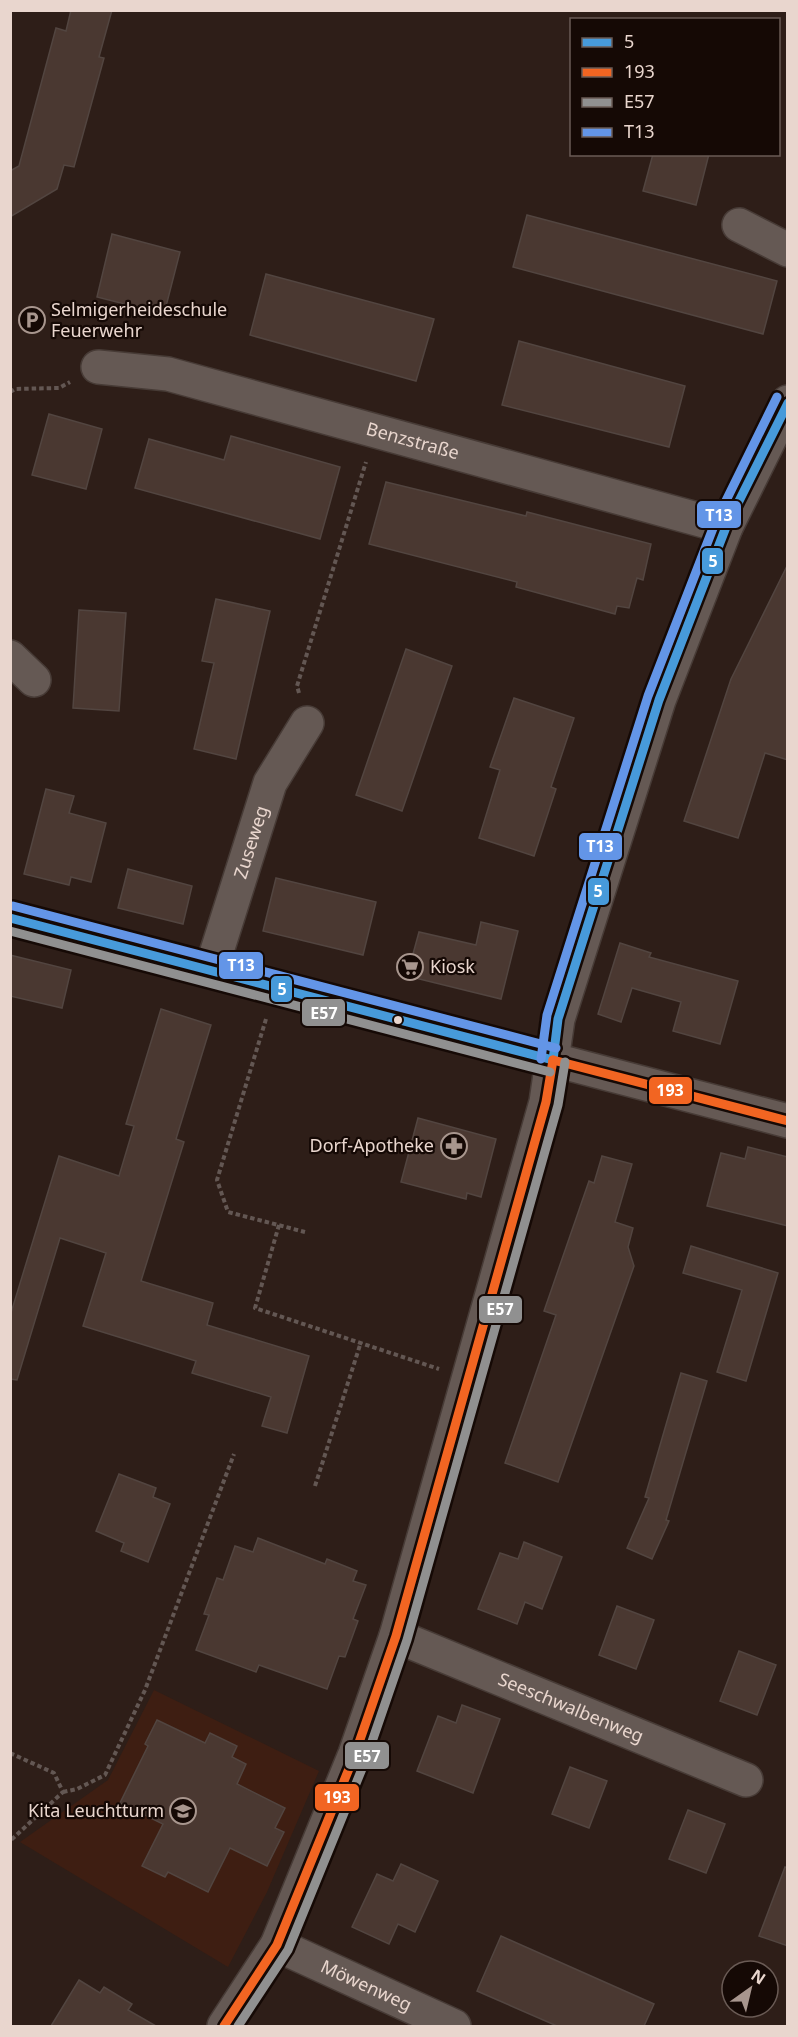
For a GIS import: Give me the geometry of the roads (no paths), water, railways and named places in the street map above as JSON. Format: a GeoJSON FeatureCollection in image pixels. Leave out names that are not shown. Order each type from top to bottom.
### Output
{"type":"FeatureCollection","features":[{"type":"Feature","properties":{"kind":"street"},"geometry":{"type":"LineString","coordinates":[[739,225],[788,250]]}},
{"type":"Feature","properties":{"kind":"street","name":"Benzstraße"},"geometry":{"type":"LineString","coordinates":[[98,368],[168,374],[726,527]]}},
{"type":"Feature","properties":{"kind":"street"},"geometry":{"type":"LineString","coordinates":[[224,2026],[277,1945],[355,1754],[396,1636],[546,1102],[558,1019],[659,700],[726,527],[788,402]]}},
{"type":"Feature","properties":{"kind":"street"},"geometry":{"type":"LineString","coordinates":[[10,657],[34,680]]}},
{"type":"Feature","properties":{"kind":"street","name":"Zuseweg"},"geometry":{"type":"LineString","coordinates":[[211,970],[270,783],[307,723]]}},
{"type":"Feature","properties":{"kind":"street"},"geometry":{"type":"LineString","coordinates":[[10,918],[788,1121]]}},
{"type":"Feature","properties":{"kind":"street","name":"Seeschwalbenweg"},"geometry":{"type":"LineString","coordinates":[[396,1636],[746,1780]]}},
{"type":"Feature","properties":{"kind":"street","name":"Möwenweg"},"geometry":{"type":"LineString","coordinates":[[277,1945],[454,2026]]}},
{"type":"Feature","properties":{"kind":"place","name":"Selmigerheideschule Feuerwehr"},"geometry":{"type":"Point","coordinates":[32,320]}},
{"type":"Feature","properties":{"kind":"place","name":"Kiosk"},"geometry":{"type":"Point","coordinates":[410,967]}},
{"type":"Feature","properties":{"kind":"place","name":"Dorf-Apotheke"},"geometry":{"type":"Point","coordinates":[454,1146]}},
{"type":"Feature","properties":{"kind":"place","name":"Kita Leuchtturm"},"geometry":{"type":"Point","coordinates":[183,1811]}}]}
